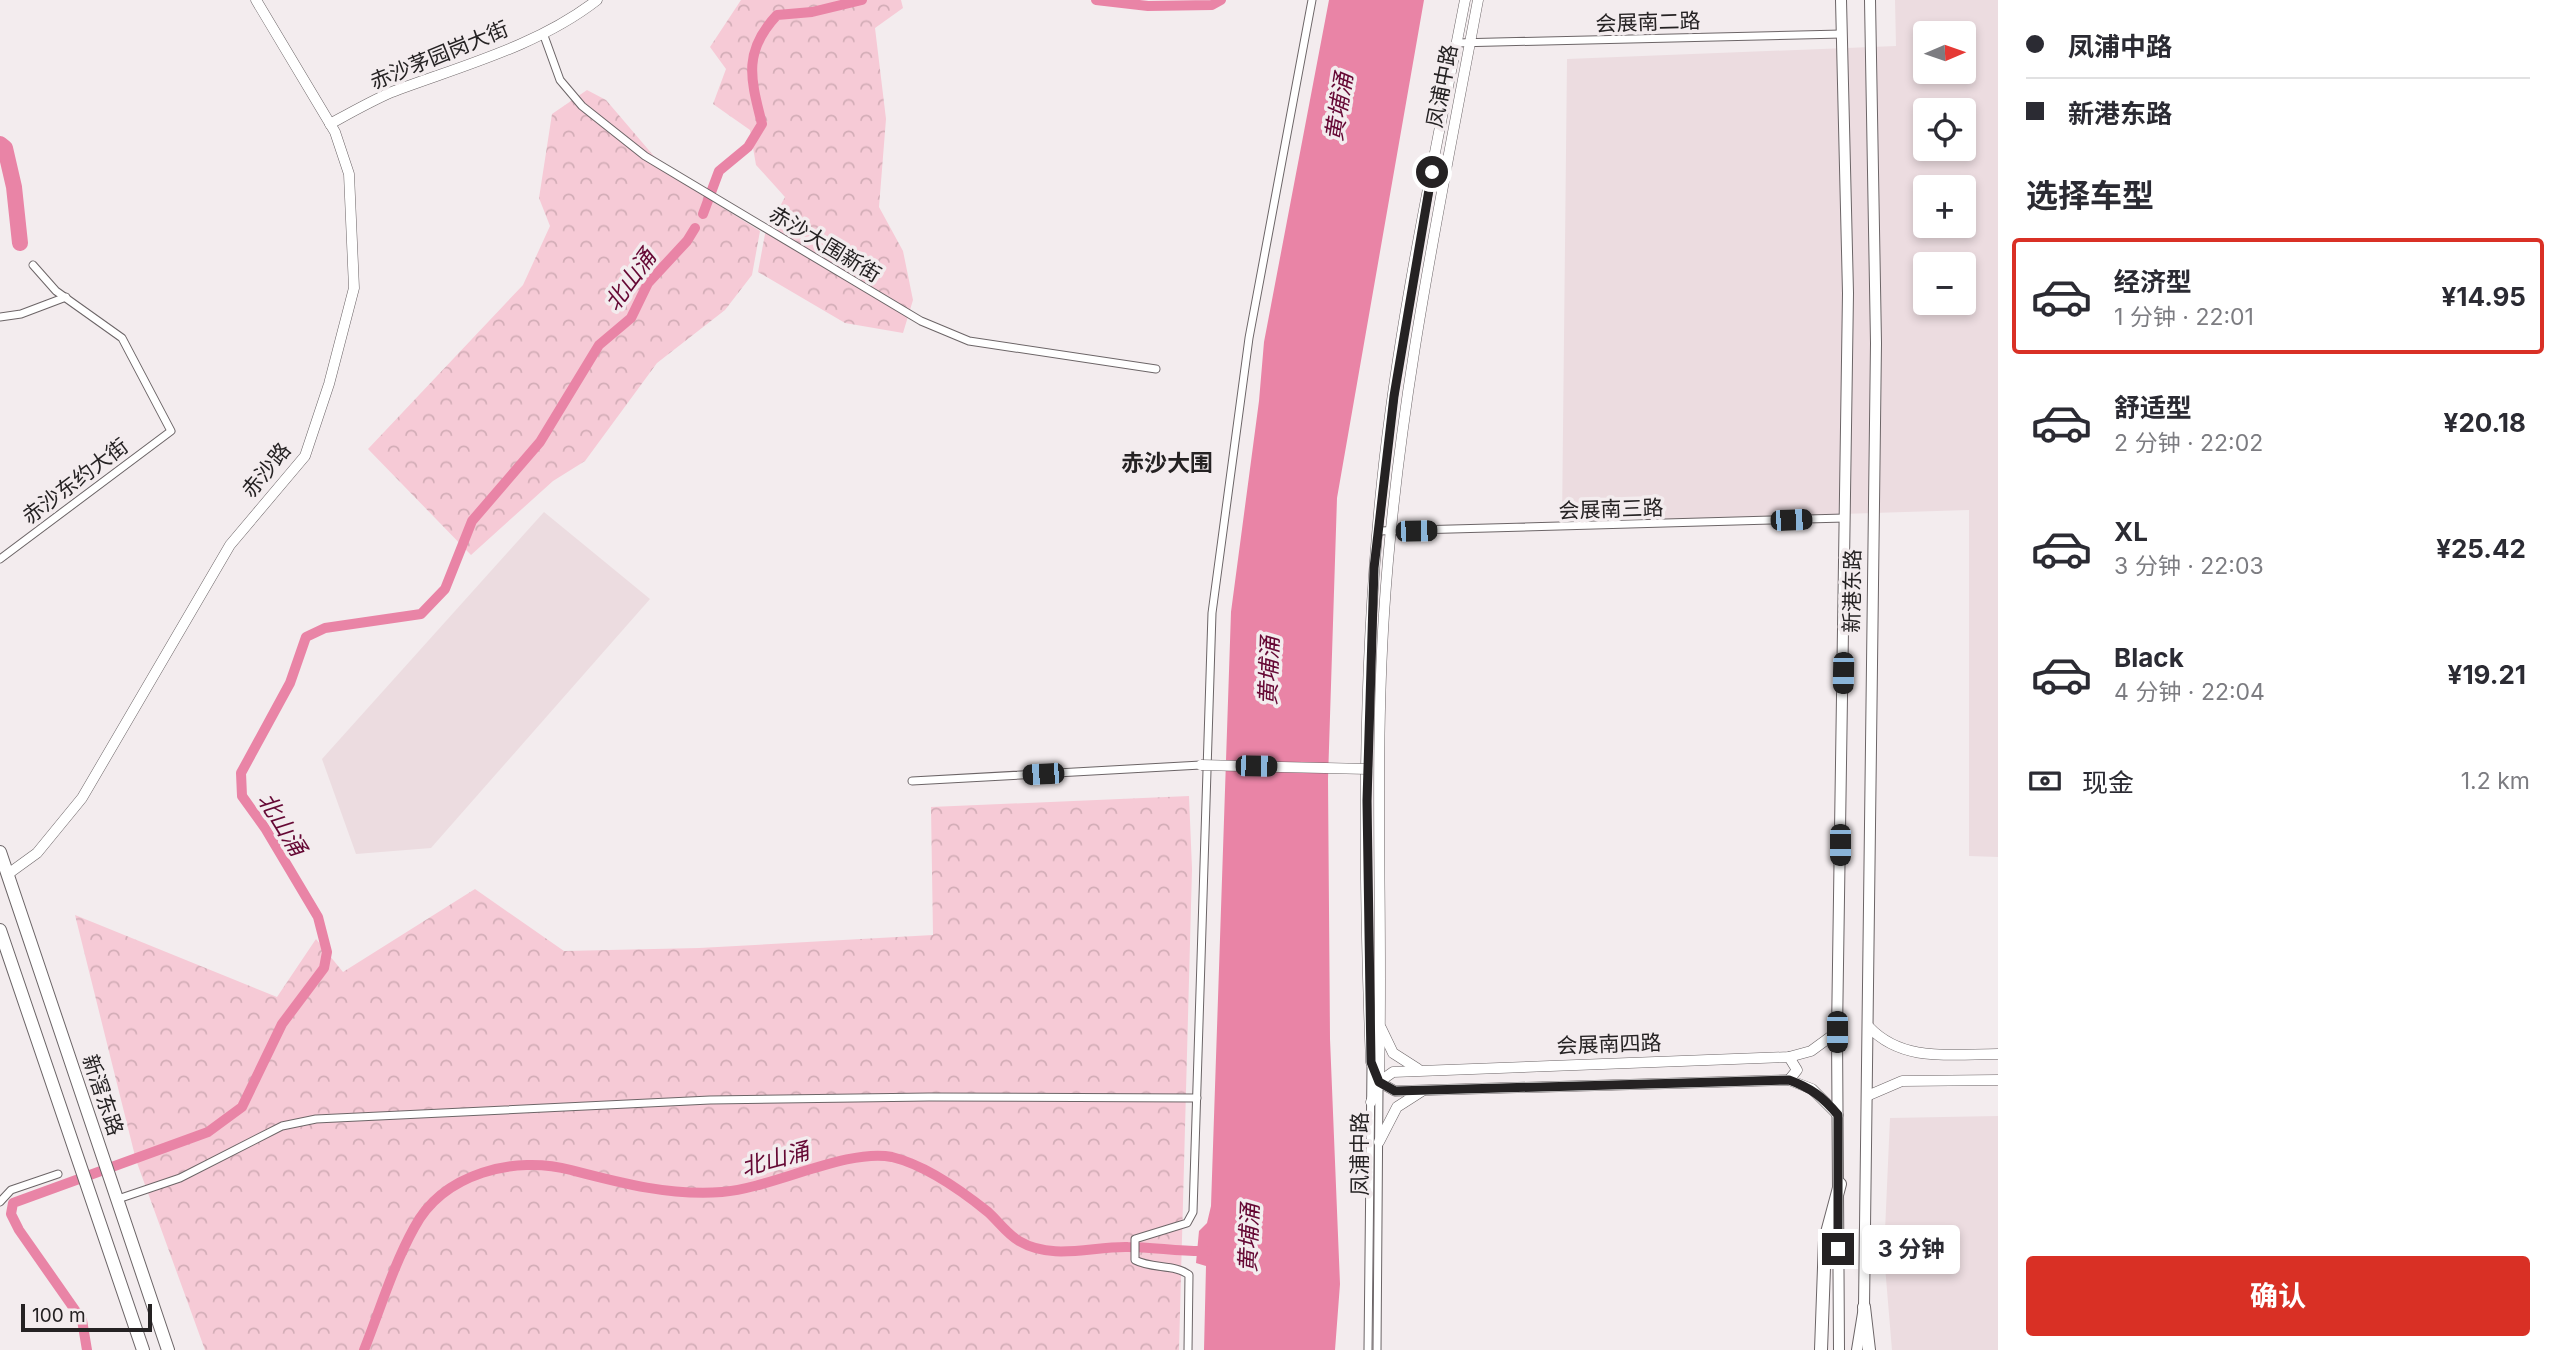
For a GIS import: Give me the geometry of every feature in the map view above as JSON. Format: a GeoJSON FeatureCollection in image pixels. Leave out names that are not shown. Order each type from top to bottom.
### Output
{"type":"FeatureCollection","features":[{"type":"Feature","properties":{"kind":"highway","name":"新滘东路"},"geometry":{"type":"LineString","coordinates":[[0,852],[168,1350]]}},
{"type":"Feature","properties":{"kind":"highway"},"geometry":{"type":"LineString","coordinates":[[0,930],[143,1350]]}},
{"type":"Feature","properties":{"kind":"highway"},"geometry":{"type":"LineString","coordinates":[[1821,1350],[1825,1240],[1840,1184]]}},
{"type":"Feature","properties":{"kind":"highway"},"geometry":{"type":"LineString","coordinates":[[1864,1307],[1869,1350]]}},
{"type":"Feature","properties":{"kind":"main road","name":"新港东路"},"geometry":{"type":"LineString","coordinates":[[1839,1350],[1837,1032],[1848,293],[1841,0]]}},
{"type":"Feature","properties":{"kind":"main road","name":"新港东路"},"geometry":{"type":"LineString","coordinates":[[1857,1350],[1864,1307],[1869,1027],[1876,298],[1870,0]]}},
{"type":"Feature","properties":{"kind":"street","name":"赤沙路"},"geometry":{"type":"LineString","coordinates":[[8,874],[37,853],[82,798],[230,545],[305,456],[329,384],[354,288],[349,174],[344,152],[330,124],[257,0]]}},
{"type":"Feature","properties":{"kind":"street","name":"赤沙茅园岗大街"},"geometry":{"type":"LineString","coordinates":[[330,124],[382,97],[543,33],[597,0]]}},
{"type":"Feature","properties":{"kind":"street","name":"凤浦中路"},"geometry":{"type":"LineString","coordinates":[[1368,1350],[1371,1102],[1369,675],[1378,531],[1399,359],[1465,0]]}},
{"type":"Feature","properties":{"kind":"street","name":"凤浦中路"},"geometry":{"type":"LineString","coordinates":[[1377,1350],[1379,746],[1391,531],[1408,384],[1478,0]]}},
{"type":"Feature","properties":{"kind":"street"},"geometry":{"type":"LineString","coordinates":[[1188,1350],[1189,1275],[1181,1270],[1146,1266],[1135,1260],[1135,1239],[1177,1227],[1192,1217],[1212,613],[1250,338],[1311,3]]}},
{"type":"Feature","properties":{"kind":"street","name":"赤沙大围新街"},"geometry":{"type":"LineString","coordinates":[[543,33],[560,80],[575,97],[645,156],[921,321],[969,341],[1156,369]]}},
{"type":"Feature","properties":{"kind":"street","name":"会展南二路"},"geometry":{"type":"LineString","coordinates":[[1456,43],[1470,46],[1842,34]]}},
{"type":"Feature","properties":{"kind":"street"},"geometry":{"type":"LineString","coordinates":[[33,265],[48,284],[66,297]]}},
{"type":"Feature","properties":{"kind":"street"},"geometry":{"type":"LineString","coordinates":[[0,317],[21,314],[66,297]]}},
{"type":"Feature","properties":{"kind":"street","name":"赤沙东约大街"},"geometry":{"type":"LineString","coordinates":[[0,559],[171,431],[122,338],[66,297]]}},
{"type":"Feature","properties":{"kind":"street","name":"会展南三路"},"geometry":{"type":"LineString","coordinates":[[1378,531],[1845,518]]}},
{"type":"Feature","properties":{"kind":"street"},"geometry":{"type":"LineString","coordinates":[[912,781],[1201,765],[1368,769]]}},
{"type":"Feature","properties":{"kind":"street"},"geometry":{"type":"LineString","coordinates":[[1379,1022],[1393,1052],[1410,1066],[1422,1071]]}},
{"type":"Feature","properties":{"kind":"street"},"geometry":{"type":"LineString","coordinates":[[1869,1027],[1880,1039],[1913,1053],[1998,1055]]}},
{"type":"Feature","properties":{"kind":"street","name":"会展南四路"},"geometry":{"type":"LineString","coordinates":[[1837,1032],[1811,1051],[1789,1057],[1394,1072],[1379,1082],[1389,1090],[1423,1091],[1789,1080],[1812,1089],[1838,1115]]}},
{"type":"Feature","properties":{"kind":"street"},"geometry":{"type":"LineString","coordinates":[[1789,1057],[1797,1070],[1789,1080]]}},
{"type":"Feature","properties":{"kind":"street"},"geometry":{"type":"LineString","coordinates":[[1371,1062],[1379,1082],[1371,1102]]}},
{"type":"Feature","properties":{"kind":"street"},"geometry":{"type":"LineString","coordinates":[[1867,1096],[1902,1081],[1998,1080]]}},
{"type":"Feature","properties":{"kind":"street"},"geometry":{"type":"LineString","coordinates":[[1379,1142],[1397,1107],[1423,1091]]}},
{"type":"Feature","properties":{"kind":"street"},"geometry":{"type":"LineString","coordinates":[[116,1192],[180,1178],[282,1126],[316,1119],[724,1100],[929,1097],[1196,1098]]}},
{"type":"Feature","properties":{"kind":"street"},"geometry":{"type":"LineString","coordinates":[[0,1202],[11,1190],[58,1174]]}},
{"type":"Feature","properties":{"kind":"shaded area"},"geometry":{"type":"Polygon","coordinates":[[[1895,0],[1998,0],[1998,857],[1969,856],[1969,510],[1562,523],[1567,59],[1896,46],[1895,0]]]}},
{"type":"Feature","properties":{"kind":"shaded area"},"geometry":{"type":"Polygon","coordinates":[[[544,512],[650,599],[431,848],[356,854],[322,759],[544,512]]]}},
{"type":"Feature","properties":{"kind":"shaded area"},"geometry":{"type":"Polygon","coordinates":[[[1998,1116],[1998,1350],[1892,1350],[1884,1254],[1890,1118],[1998,1116]]]}},
{"type":"Feature","properties":{"kind":"green space"},"geometry":{"type":"Polygon","coordinates":[[[741,0],[901,0],[903,8],[875,28],[886,119],[879,207],[903,251],[913,300],[903,333],[845,323],[758,272],[765,234],[785,197],[756,165],[750,130],[713,104],[726,69],[710,47],[741,0]]]}},
{"type":"Feature","properties":{"kind":"green space"},"geometry":{"type":"Polygon","coordinates":[[[587,90],[606,100],[670,175],[760,231],[752,275],[725,310],[657,363],[585,461],[553,481],[471,555],[368,449],[523,285],[550,226],[539,198],[552,114],[587,90]]]}},
{"type":"Feature","properties":{"kind":"green space"},"geometry":{"type":"Polygon","coordinates":[[[1189,796],[1192,869],[1179,1350],[205,1350],[136,1160],[75,915],[277,997],[316,939],[343,972],[475,889],[564,951],[699,948],[933,935],[931,807],[1189,796]]]}},
{"type":"Feature","properties":{"kind":"water","name":"黄埔涌"},"geometry":{"type":"Polygon","coordinates":[[[1329,0],[1424,0],[1337,498],[1328,779],[1330,1039],[1340,1284],[1335,1350],[1204,1350],[1206,1266],[1196,1263],[1199,1231],[1207,1223],[1211,1206],[1231,612],[1259,401],[1264,342],[1329,0]]]}},
{"type":"Feature","properties":{"kind":"waterway","name":"北山涌"},"geometry":{"type":"LineString","coordinates":[[703,214],[719,171],[748,147],[762,124],[752,67],[758,41],[766,29],[777,15],[812,12],[862,0]]}},
{"type":"Feature","properties":{"kind":"waterway","name":"北山涌"},"geometry":{"type":"LineString","coordinates":[[1096,0],[1148,6],[1212,5],[1221,0]]}},
{"type":"Feature","properties":{"kind":"waterway"},"geometry":{"type":"LineString","coordinates":[[0,144],[5,148],[14,187],[20,243]]}},
{"type":"Feature","properties":{"kind":"waterway","name":"北山涌"},"geometry":{"type":"LineString","coordinates":[[87,1350],[82,1320],[19,1230],[11,1214],[13,1203],[208,1132],[242,1107],[282,1024],[324,968],[327,952],[318,917],[265,828],[242,796],[241,773],[290,683],[306,637],[325,628],[421,614],[445,589],[472,521],[540,442],[599,345],[631,318],[648,283],[687,241],[695,228]]}},
{"type":"Feature","properties":{"kind":"waterway","name":"北山涌"},"geometry":{"type":"LineString","coordinates":[[364,1350],[400,1257],[427,1209],[443,1194],[462,1182],[504,1167],[549,1166],[646,1187],[703,1193],[764,1184],[854,1158],[892,1157],[930,1172],[955,1187],[988,1212],[1015,1238],[1032,1247],[1059,1251],[1114,1247],[1207,1251]]}},
{"type":"Feature","properties":{"kind":"district","name":"赤沙大围"},"geometry":{"type":"Point","coordinates":[1167,463]}},
{"type":"Feature","properties":{"kind":"route"},"geometry":{"type":"LineString","coordinates":[[1432,172],[1394,396],[1382,481],[1374,568],[1367,801],[1371,1062],[1379,1082],[1395,1091],[1789,1080],[1812,1089],[1822,1096],[1838,1115],[1838,1249]]}}]}
